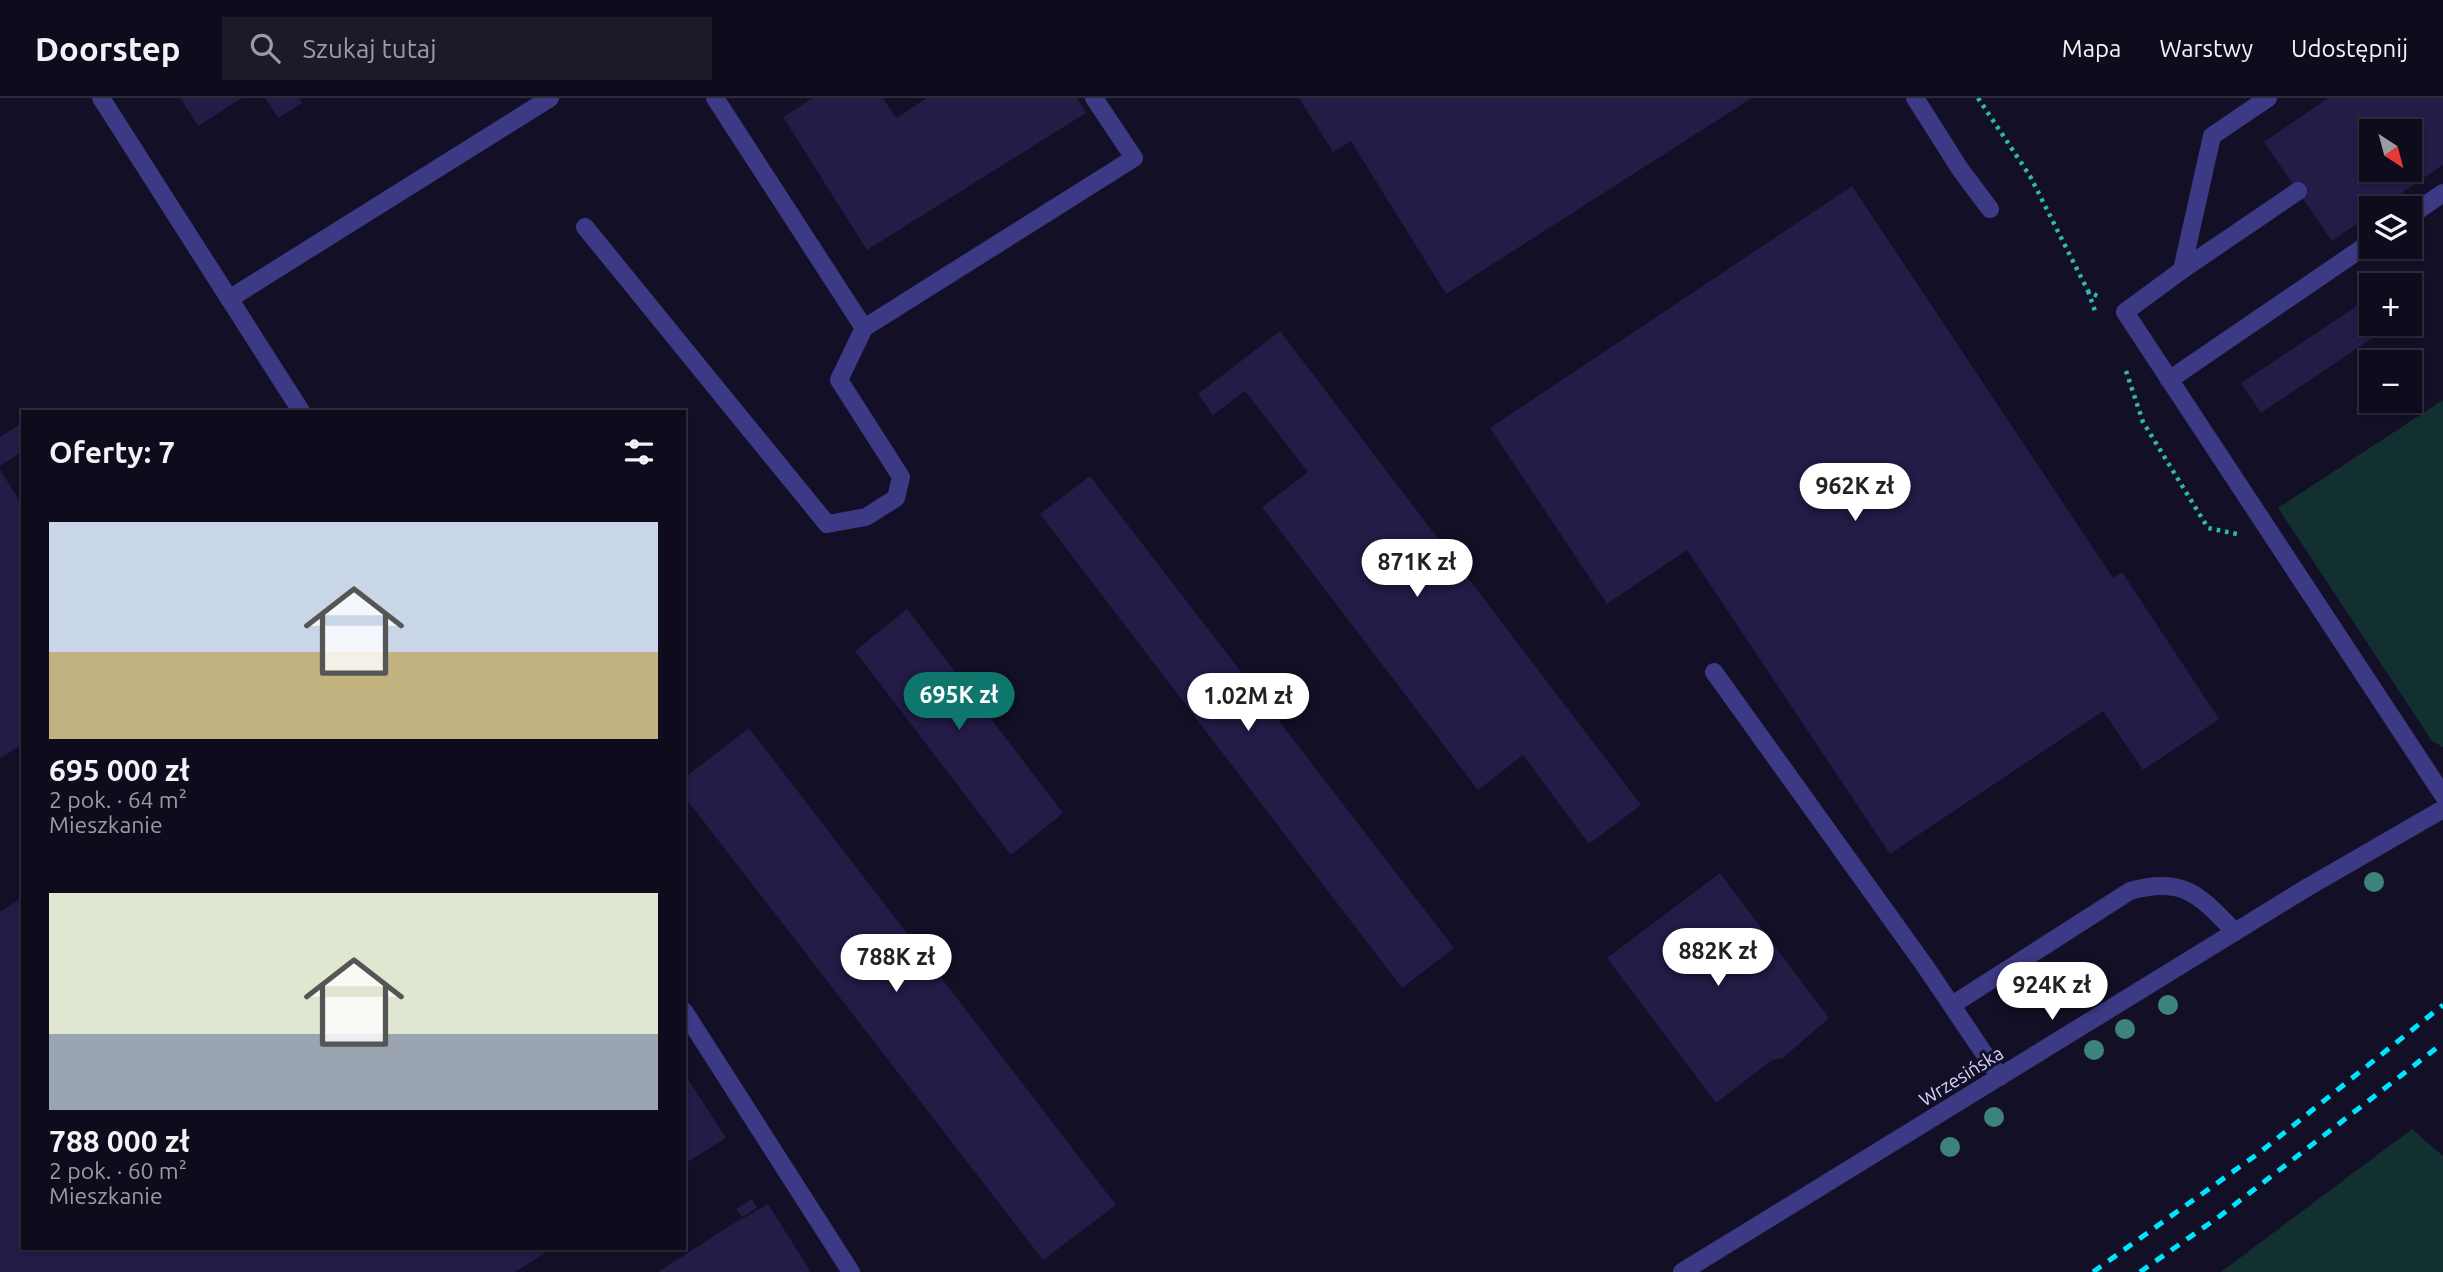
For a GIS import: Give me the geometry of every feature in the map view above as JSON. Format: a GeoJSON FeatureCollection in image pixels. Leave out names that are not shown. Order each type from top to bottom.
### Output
{"type":"FeatureCollection","features":[{"type":"Feature","properties":{"kind":"street"},"geometry":{"type":"LineString","coordinates":[[101,98],[300,410]]}},
{"type":"Feature","properties":{"kind":"street"},"geometry":{"type":"LineString","coordinates":[[229,299],[550,98]]}},
{"type":"Feature","properties":{"kind":"street"},"geometry":{"type":"LineString","coordinates":[[715,98],[864,328]]}},
{"type":"Feature","properties":{"kind":"street"},"geometry":{"type":"LineString","coordinates":[[585,227],[827,524],[866,517],[896,498],[901,477],[839,380],[864,328],[1134,158],[1094,98]]}},
{"type":"Feature","properties":{"kind":"street"},"geometry":{"type":"LineString","coordinates":[[1915,98],[1959,169],[1990,209]]}},
{"type":"Feature","properties":{"kind":"street"},"geometry":{"type":"LineString","coordinates":[[2182,270],[2212,136],[2268,98]]}},
{"type":"Feature","properties":{"kind":"street"},"geometry":{"type":"LineString","coordinates":[[2298,191],[2124,313],[2443,795]]}},
{"type":"Feature","properties":{"kind":"street"},"geometry":{"type":"LineString","coordinates":[[2422,208],[2443,193]]}},
{"type":"Feature","properties":{"kind":"street"},"geometry":{"type":"LineString","coordinates":[[2169,380],[2359,250]]}},
{"type":"Feature","properties":{"kind":"street"},"geometry":{"type":"LineString","coordinates":[[1714,672],[1952,1005],[2000,1077]]}},
{"type":"Feature","properties":{"kind":"street","name":"Wrzesińska"},"geometry":{"type":"LineString","coordinates":[[1682,1272],[2235,932],[2443,809]]}},
{"type":"Feature","properties":{"kind":"street"},"geometry":{"type":"LineString","coordinates":[[1952,1005],[2130,891],[2149,886],[2167,884],[2200,896],[2235,932]]}},
{"type":"Feature","properties":{"kind":"street"},"geometry":{"type":"LineString","coordinates":[[686,1015],[851,1272]]}},
{"type":"Feature","properties":{"kind":"path"},"geometry":{"type":"LineString","coordinates":[[1978,98],[2030,176],[2088,291],[2124,313]]}},
{"type":"Feature","properties":{"kind":"path"},"geometry":{"type":"LineString","coordinates":[[2123,360],[2143,422],[2208,528],[2276,542]]}},
{"type":"Feature","properties":{"kind":"green space"},"geometry":{"type":"Polygon","coordinates":[[[2443,400],[2443,747],[2432,741],[2278,508],[2443,400]]]}},
{"type":"Feature","properties":{"kind":"green space"},"geometry":{"type":"Polygon","coordinates":[[[2412,1129],[2443,1156],[2443,1272],[2221,1272],[2412,1129]]]}},
{"type":"Feature","properties":{"kind":"building"},"geometry":{"type":"Polygon","coordinates":[[[180,98],[242,98],[198,126],[180,98]]]}},
{"type":"Feature","properties":{"kind":"building"},"geometry":{"type":"Polygon","coordinates":[[[265,98],[299,98],[302,103],[278,118],[265,98]]]}},
{"type":"Feature","properties":{"kind":"building"},"geometry":{"type":"Polygon","coordinates":[[[813,98],[883,98],[896,118],[927,98],[1077,98],[1086,113],[867,250],[783,117],[813,98]]]}},
{"type":"Feature","properties":{"kind":"building"},"geometry":{"type":"Polygon","coordinates":[[[1299,98],[1752,98],[1446,294],[1351,141],[1333,152],[1299,98]]]}},
{"type":"Feature","properties":{"kind":"building"},"geometry":{"type":"Polygon","coordinates":[[[2328,98],[2443,98],[2443,165],[2422,179],[2422,119],[2359,119],[2359,182],[2418,182],[2397,196],[2359,196],[2359,222],[2332,241],[2264,142],[2328,98]]]}},
{"type":"Feature","properties":{"kind":"building"},"geometry":{"type":"Polygon","coordinates":[[[1852,186],[2113,578],[2122,572],[2219,719],[2143,770],[2103,711],[1890,854],[1687,550],[1607,604],[1490,428],[1852,186]]]}},
{"type":"Feature","properties":{"kind":"building"},"geometry":{"type":"Polygon","coordinates":[[[2359,304],[2359,336],[2375,336],[2261,413],[2241,383],[2359,304]]]}},
{"type":"Feature","properties":{"kind":"building"},"geometry":{"type":"Polygon","coordinates":[[[1280,331],[1641,805],[1589,844],[1523,755],[1478,790],[1262,507],[1308,472],[1245,391],[1213,415],[1198,394],[1280,331]]]}},
{"type":"Feature","properties":{"kind":"building"},"geometry":{"type":"Polygon","coordinates":[[[21,423],[21,452],[0,466],[0,437],[21,423]]]}},
{"type":"Feature","properties":{"kind":"building"},"geometry":{"type":"Polygon","coordinates":[[[0,470],[21,503],[21,745],[0,758],[0,470]]]}},
{"type":"Feature","properties":{"kind":"building"},"geometry":{"type":"Polygon","coordinates":[[[1090,476],[1454,948],[1402,988],[1040,514],[1090,476]]]}},
{"type":"Feature","properties":{"kind":"building"},"geometry":{"type":"Polygon","coordinates":[[[907,609],[1063,813],[1011,855],[855,651],[907,609]]]}},
{"type":"Feature","properties":{"kind":"building"},"geometry":{"type":"Polygon","coordinates":[[[749,728],[1116,1205],[1043,1260],[686,799],[686,776],[749,728]]]}},
{"type":"Feature","properties":{"kind":"building"},"geometry":{"type":"Polygon","coordinates":[[[1720,873],[1829,1018],[1783,1058],[1772,1060],[1716,1103],[1607,958],[1720,873]]]}},
{"type":"Feature","properties":{"kind":"building"},"geometry":{"type":"Polygon","coordinates":[[[21,898],[21,1250],[550,1250],[515,1272],[0,1272],[0,912],[21,898]]]}},
{"type":"Feature","properties":{"kind":"building"},"geometry":{"type":"Polygon","coordinates":[[[686,1076],[726,1138],[686,1163],[686,1076]]]}},
{"type":"Feature","properties":{"kind":"building"},"geometry":{"type":"Polygon","coordinates":[[[752,1199],[757,1208],[742,1217],[736,1209],[752,1199]]]}},
{"type":"Feature","properties":{"kind":"building"},"geometry":{"type":"Polygon","coordinates":[[[768,1204],[811,1272],[658,1272],[731,1225],[768,1204]]]}},
{"type":"Feature","properties":{"kind":"railway"},"geometry":{"type":"LineString","coordinates":[[2093,1272],[2259,1153],[2443,1005]]}},
{"type":"Feature","properties":{"kind":"railway"},"geometry":{"type":"LineString","coordinates":[[2140,1272],[2220,1216],[2443,1043]]}}]}
